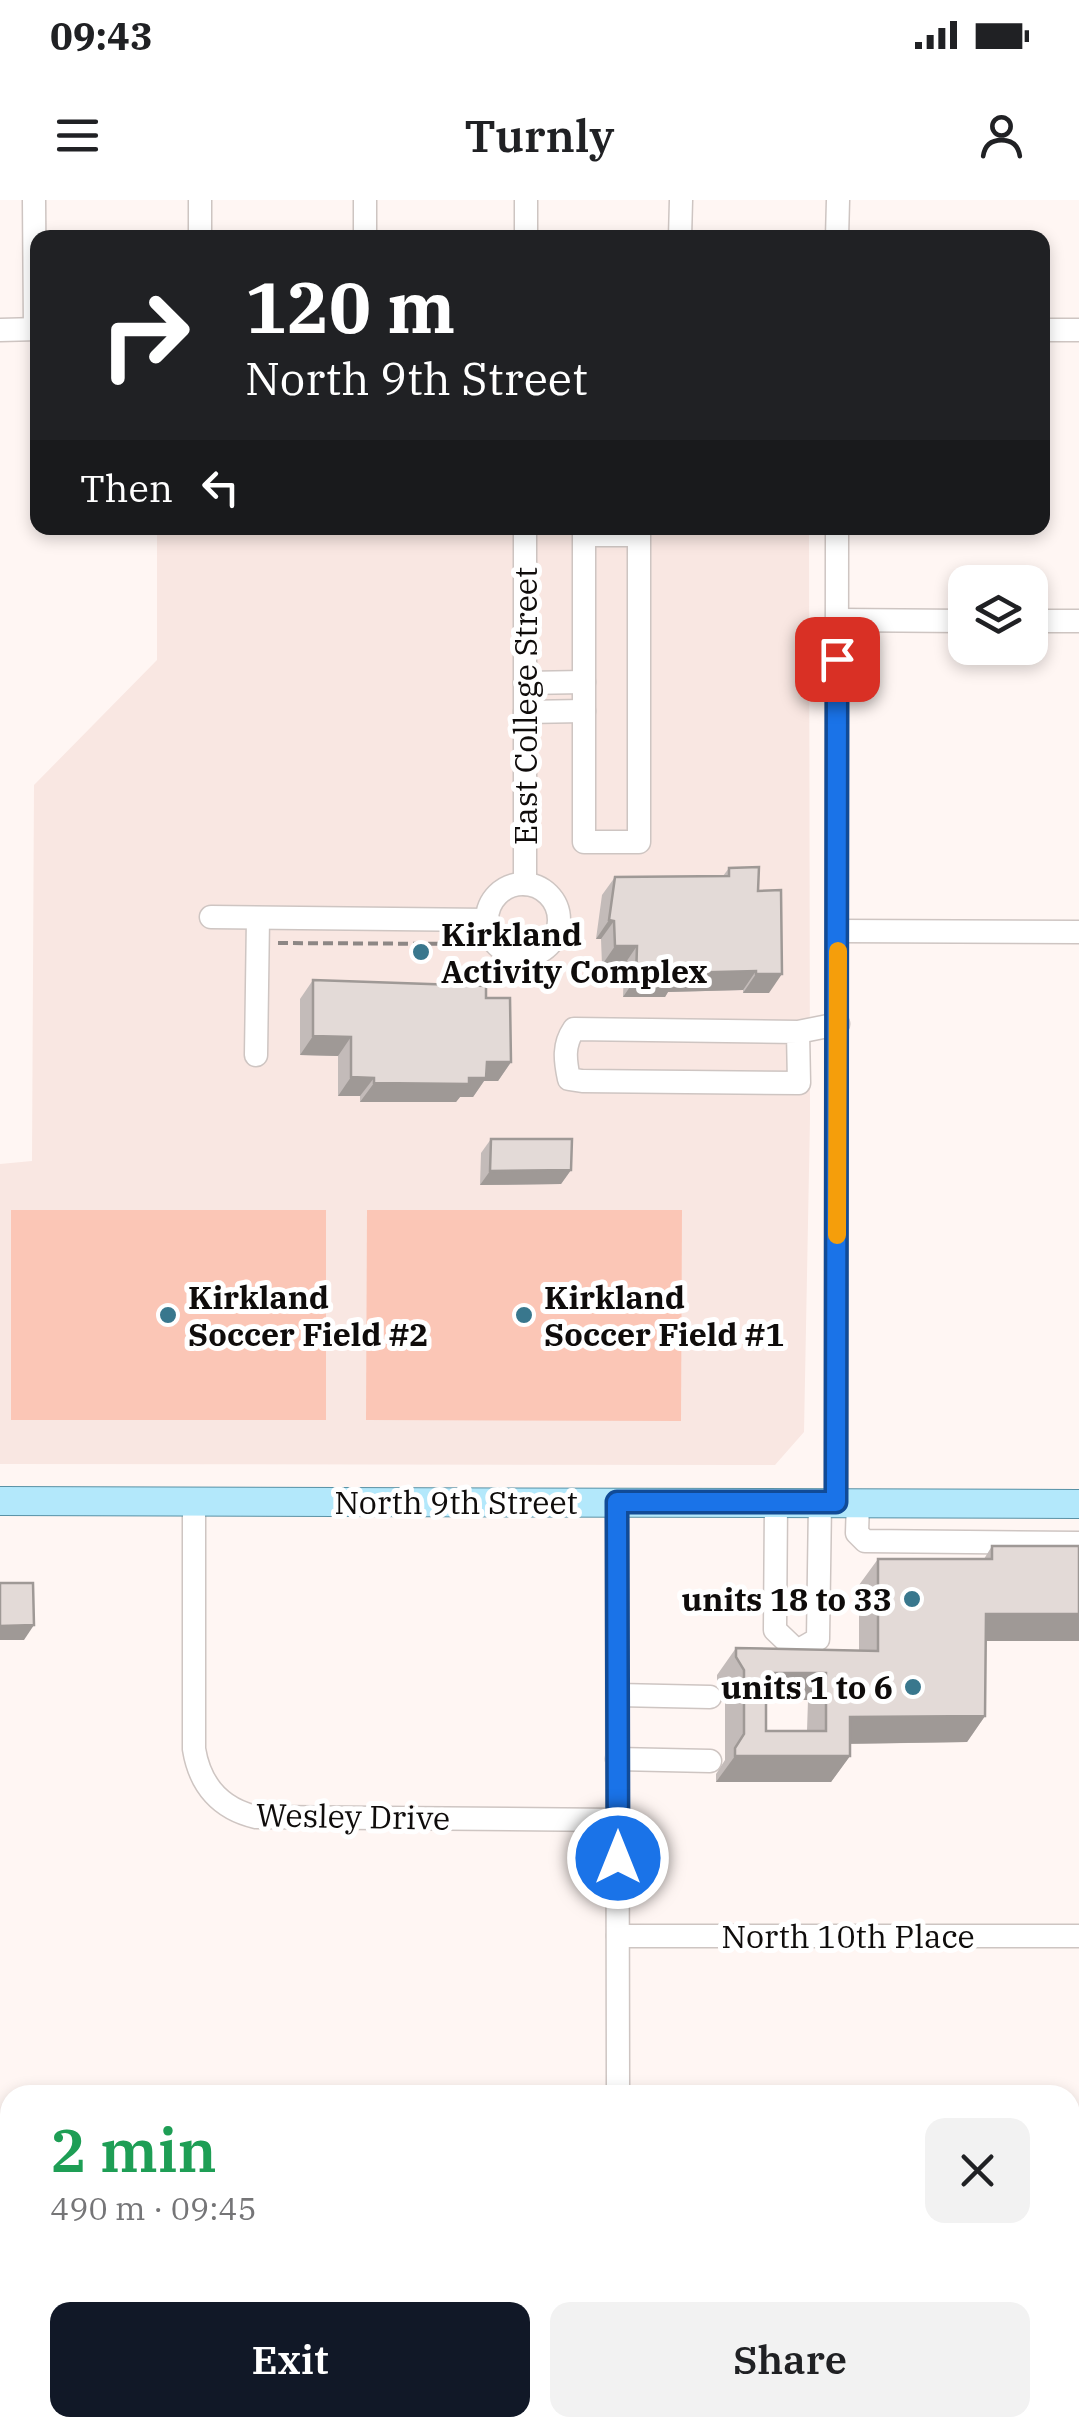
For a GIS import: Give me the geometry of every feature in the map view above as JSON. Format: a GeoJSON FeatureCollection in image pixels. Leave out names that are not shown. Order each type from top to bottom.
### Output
{"type":"FeatureCollection","features":[{"type":"Feature","properties":{"kind":"main road","name":"North 9th Street"},"geometry":{"type":"LineString","coordinates":[[0,1501],[1079,1504]]}},
{"type":"Feature","properties":{"kind":"street"},"geometry":{"type":"LineString","coordinates":[[34,200],[34,230]]}},
{"type":"Feature","properties":{"kind":"street"},"geometry":{"type":"LineString","coordinates":[[200,200],[200,230]]}},
{"type":"Feature","properties":{"kind":"street"},"geometry":{"type":"LineString","coordinates":[[365,200],[365,230]]}},
{"type":"Feature","properties":{"kind":"street"},"geometry":{"type":"LineString","coordinates":[[526,200],[526,230]]}},
{"type":"Feature","properties":{"kind":"street"},"geometry":{"type":"LineString","coordinates":[[680,200],[680,230]]}},
{"type":"Feature","properties":{"kind":"street"},"geometry":{"type":"LineString","coordinates":[[838,200],[838,230]]}},
{"type":"Feature","properties":{"kind":"street"},"geometry":{"type":"LineString","coordinates":[[0,330],[30,329]]}},
{"type":"Feature","properties":{"kind":"street"},"geometry":{"type":"LineString","coordinates":[[1050,330],[1079,330]]}},
{"type":"Feature","properties":{"kind":"street","name":"East College Street"},"geometry":{"type":"LineString","coordinates":[[525,535],[525,884]]}},
{"type":"Feature","properties":{"kind":"street"},"geometry":{"type":"LineString","coordinates":[[584,535],[639,535],[639,842],[584,842],[584,682],[584,535]]}},
{"type":"Feature","properties":{"kind":"street"},"geometry":{"type":"LineString","coordinates":[[776,1502],[775,1630],[797,1652],[818,1639],[838,1502],[837,535]]}},
{"type":"Feature","properties":{"kind":"street"},"geometry":{"type":"LineString","coordinates":[[836,620],[948,620]]}},
{"type":"Feature","properties":{"kind":"street"},"geometry":{"type":"LineString","coordinates":[[1048,621],[1079,621]]}},
{"type":"Feature","properties":{"kind":"street"},"geometry":{"type":"LineString","coordinates":[[525,683],[584,682]]}},
{"type":"Feature","properties":{"kind":"street"},"geometry":{"type":"LineString","coordinates":[[525,712],[584,710]]}},
{"type":"Feature","properties":{"kind":"street","name":"East College Street"},"geometry":{"type":"LineString","coordinates":[[525,884],[538,887],[556,904],[559,928],[546,949],[523,957],[511,954],[493,940],[488,920],[495,898],[504,890],[525,884]]}},
{"type":"Feature","properties":{"kind":"street"},"geometry":{"type":"LineString","coordinates":[[210,917],[488,920]]}},
{"type":"Feature","properties":{"kind":"street"},"geometry":{"type":"LineString","coordinates":[[256,1055],[258,918]]}},
{"type":"Feature","properties":{"kind":"street"},"geometry":{"type":"LineString","coordinates":[[838,931],[1079,932]]}},
{"type":"Feature","properties":{"kind":"street"},"geometry":{"type":"LineString","coordinates":[[798,1032],[799,1082],[582,1081],[569,1079],[566,1064],[566,1041],[574,1029],[798,1032],[838,1024]]}},
{"type":"Feature","properties":{"kind":"street","name":"Wesley Drive"},"geometry":{"type":"LineString","coordinates":[[194,1500],[194,1749],[210,1790],[229,1809],[256,1818],[618,1820]]}},
{"type":"Feature","properties":{"kind":"street"},"geometry":{"type":"LineString","coordinates":[[617,1502],[618,2085]]}},
{"type":"Feature","properties":{"kind":"street"},"geometry":{"type":"LineString","coordinates":[[838,1502],[865,1541],[1079,1543]]}},
{"type":"Feature","properties":{"kind":"street"},"geometry":{"type":"LineString","coordinates":[[618,1696],[710,1697]]}},
{"type":"Feature","properties":{"kind":"street"},"geometry":{"type":"LineString","coordinates":[[618,1759],[710,1761]]}},
{"type":"Feature","properties":{"kind":"street","name":"North 10th Place"},"geometry":{"type":"LineString","coordinates":[[618,1936],[1079,1936]]}},
{"type":"Feature","properties":{"kind":"path"},"geometry":{"type":"LineString","coordinates":[[258,942],[468,944]]}},
{"type":"Feature","properties":{"kind":"shaded area","name":"Kirkland Activity Complex"},"geometry":{"type":"Polygon","coordinates":[[[157,535],[809,535],[810,1118],[804,1432],[775,1465],[0,1464],[0,1164],[32,1161],[34,785],[157,660],[157,535]]]}},
{"type":"Feature","properties":{"kind":"shaded area","name":"Kirkland Soccer Field #2"},"geometry":{"type":"Polygon","coordinates":[[[11,1210],[326,1210],[326,1420],[11,1420],[11,1210]]]}},
{"type":"Feature","properties":{"kind":"shaded area","name":"Kirkland Soccer Field #1"},"geometry":{"type":"Polygon","coordinates":[[[367,1210],[682,1210],[681,1421],[366,1420],[367,1210]]]}},
{"type":"Feature","properties":{"kind":"building"},"geometry":{"type":"Polygon","coordinates":[[[759,867],[758,891],[781,890],[782,974],[678,973],[678,978],[636,978],[637,946],[615,946],[614,921],[609,920],[615,877],[729,876],[729,868],[759,867]]]}},
{"type":"Feature","properties":{"kind":"building"},"geometry":{"type":"Polygon","coordinates":[[[313,980],[486,986],[486,998],[510,998],[511,1062],[487,1062],[486,1078],[469,1078],[469,1084],[374,1083],[374,1078],[351,1077],[351,1037],[313,1036],[313,980]]]}},
{"type":"Feature","properties":{"kind":"building"},"geometry":{"type":"Polygon","coordinates":[[[491,1139],[572,1139],[571,1170],[490,1171],[491,1139]]]}},
{"type":"Feature","properties":{"kind":"building"},"geometry":{"type":"Polygon","coordinates":[[[992,1546],[1079,1546],[1079,1614],[986,1614],[985,1716],[850,1717],[850,1756],[735,1756],[735,1748],[744,1734],[744,1670],[736,1657],[736,1648],[878,1651],[878,1559],[992,1559],[992,1546]],[[766,1673],[766,1731],[826,1731],[826,1673],[766,1673]]]}},
{"type":"Feature","properties":{"kind":"building"},"geometry":{"type":"Polygon","coordinates":[[[0,1583],[33,1583],[34,1625],[0,1626],[0,1583]]]}},
{"type":"Feature","properties":{"kind":"slow traffic"},"geometry":{"type":"LineString","coordinates":[[837,1235],[838,951]]}},
{"type":"Feature","properties":{"kind":"place","name":"Kirkland Activity Complex"},"geometry":{"type":"Point","coordinates":[421,952]}},
{"type":"Feature","properties":{"kind":"place","name":"Kirkland Soccer Field #2"},"geometry":{"type":"Point","coordinates":[168,1315]}},
{"type":"Feature","properties":{"kind":"place","name":"Kirkland Soccer Field #1"},"geometry":{"type":"Point","coordinates":[524,1315]}},
{"type":"Feature","properties":{"kind":"place","name":"units 18 to 33"},"geometry":{"type":"Point","coordinates":[912,1599]}},
{"type":"Feature","properties":{"kind":"place","name":"units 1 to 6"},"geometry":{"type":"Point","coordinates":[913,1687]}},
{"type":"Feature","properties":{"kind":"route"},"geometry":{"type":"LineString","coordinates":[[618,1858],[617,1502],[836,1502],[837,659]]}}]}
